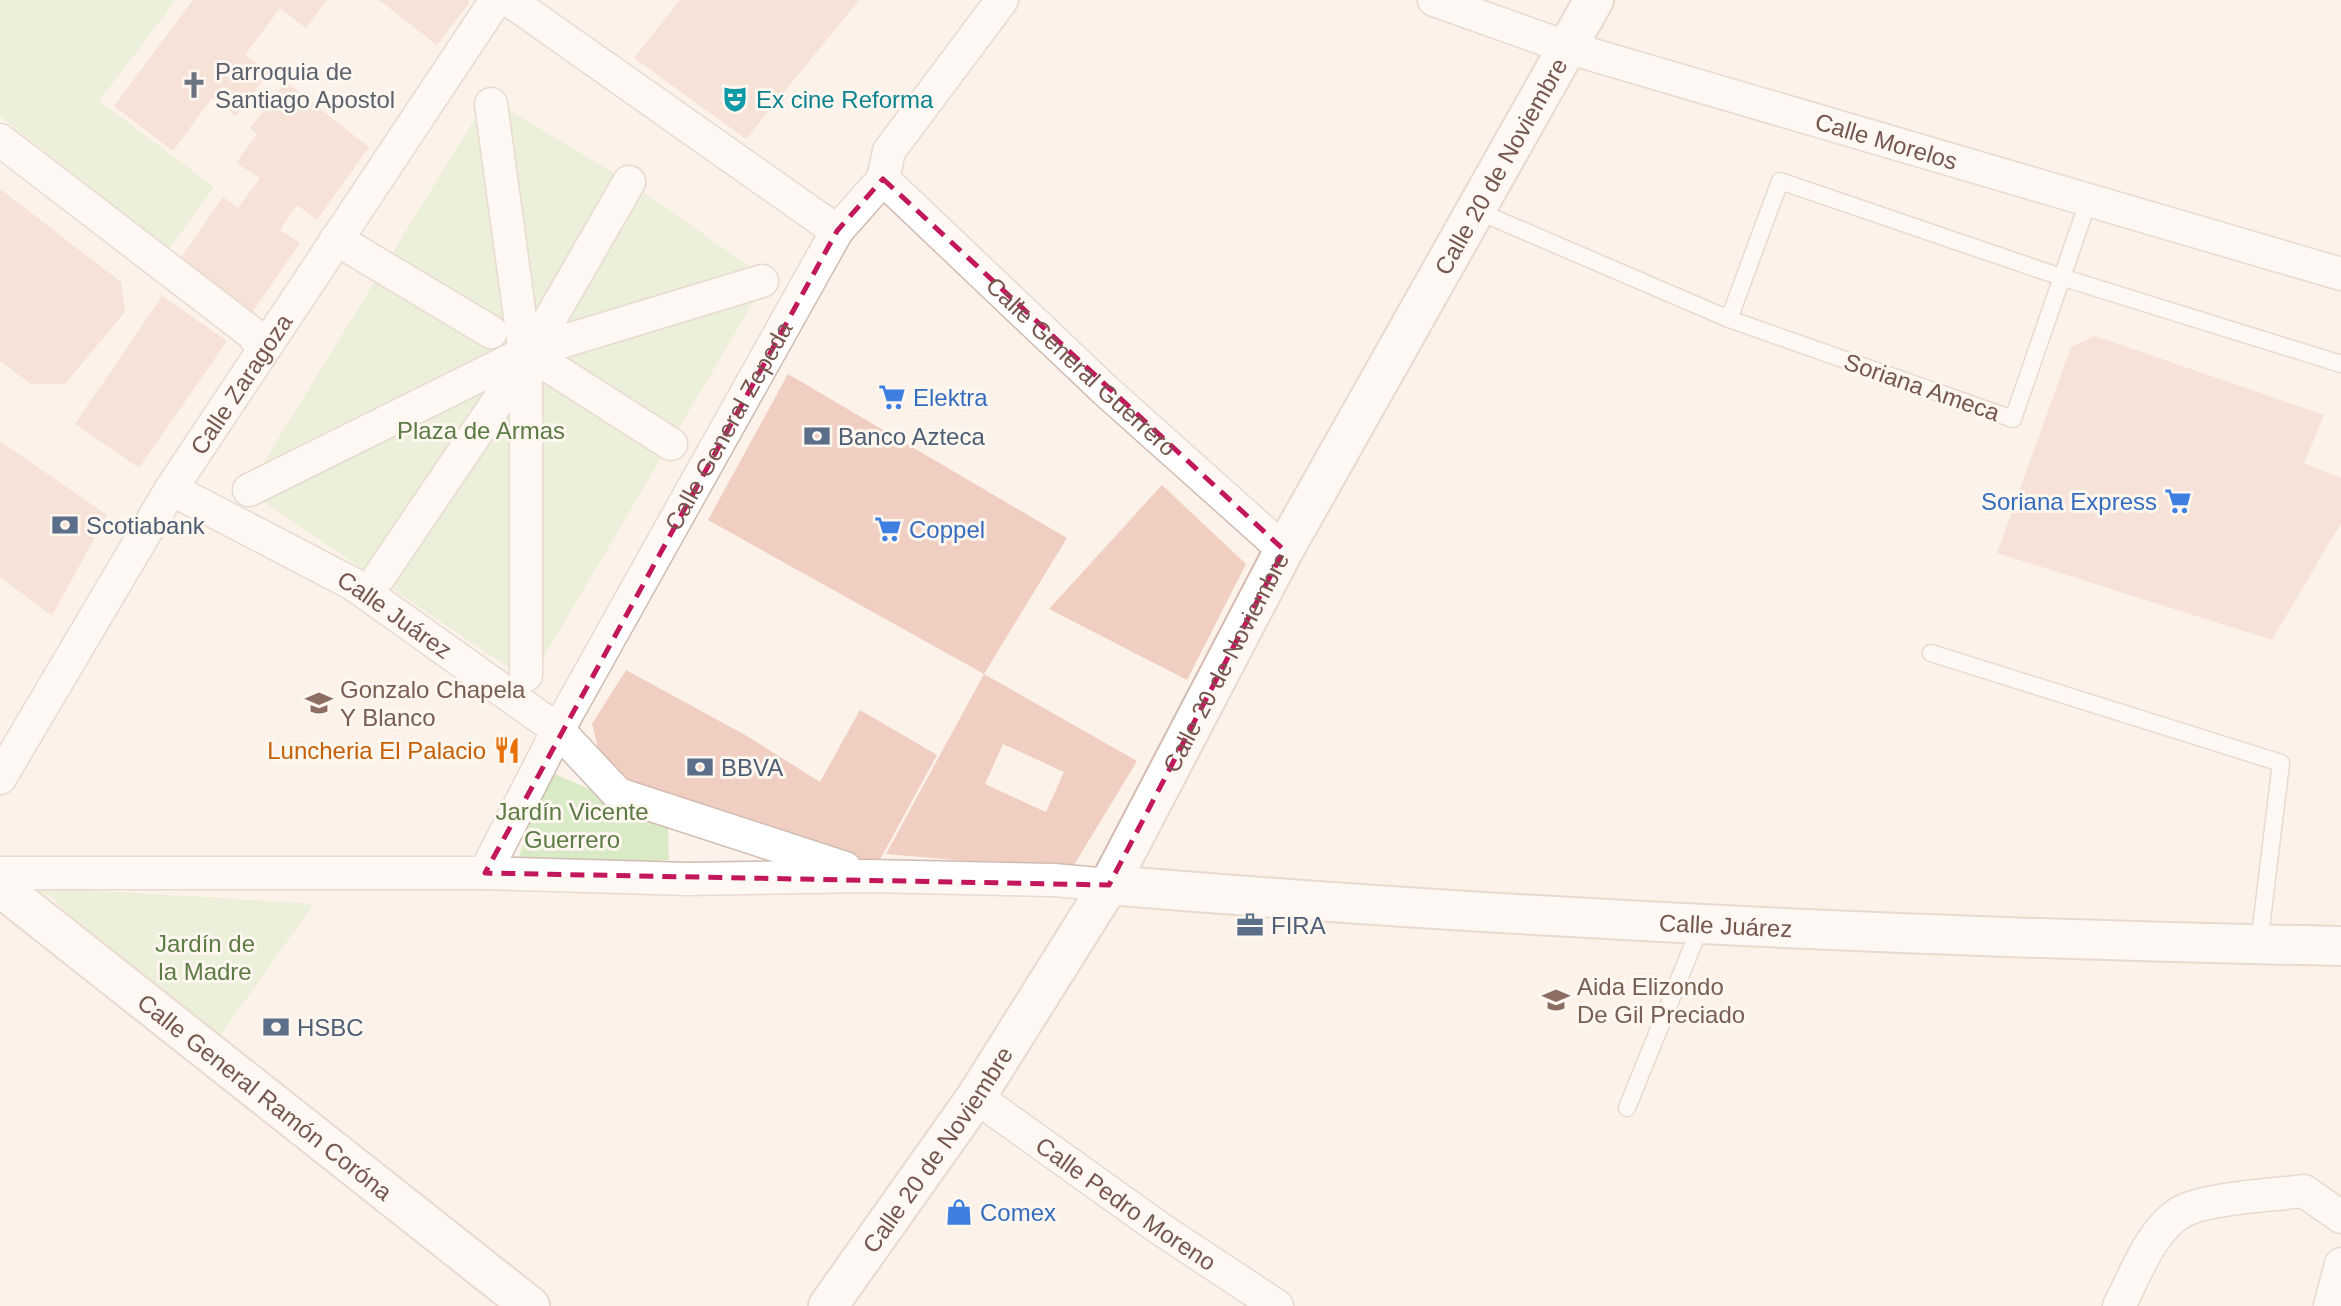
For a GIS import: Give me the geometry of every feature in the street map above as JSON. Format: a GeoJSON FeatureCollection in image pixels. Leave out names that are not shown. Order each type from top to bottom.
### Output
{"type":"FeatureCollection","features":[{"type":"Feature","properties":{"kind":"street","name":"Calle Zaragoza"},"geometry":{"type":"LineString","coordinates":[[0,778],[171,489],[496,0]]}},
{"type":"Feature","properties":{"kind":"street"},"geometry":{"type":"LineString","coordinates":[[509,0],[837,231]]}},
{"type":"Feature","properties":{"kind":"street","name":"Calle General Zepeda"},"geometry":{"type":"LineString","coordinates":[[485,873],[558,730],[837,231],[883,179],[889,151],[1002,0]]}},
{"type":"Feature","properties":{"kind":"street","name":"Calle Morelos"},"geometry":{"type":"LineString","coordinates":[[1434,0],[1566,47],[2341,275]]}},
{"type":"Feature","properties":{"kind":"street","name":"Calle 20 de Noviembre"},"geometry":{"type":"LineString","coordinates":[[828,1306],[976,1097],[1109,885],[1284,550],[1594,0]]}},
{"type":"Feature","properties":{"kind":"street"},"geometry":{"type":"LineString","coordinates":[[491,103],[528,355],[526,675]]}},
{"type":"Feature","properties":{"kind":"street"},"geometry":{"type":"LineString","coordinates":[[0,140],[253,334],[259,344],[268,343]]}},
{"type":"Feature","properties":{"kind":"street","name":"Calle General Guerrero"},"geometry":{"type":"LineString","coordinates":[[883,179],[1105,390],[1284,550]]}},
{"type":"Feature","properties":{"kind":"street"},"geometry":{"type":"LineString","coordinates":[[379,577],[528,355],[629,182]]}},
{"type":"Feature","properties":{"kind":"street"},"geometry":{"type":"LineString","coordinates":[[336,239],[492,332]]}},
{"type":"Feature","properties":{"kind":"street"},"geometry":{"type":"LineString","coordinates":[[249,490],[528,355],[762,281]]}},
{"type":"Feature","properties":{"kind":"street"},"geometry":{"type":"LineString","coordinates":[[528,355],[671,444]]}},
{"type":"Feature","properties":{"kind":"street","name":"Calle Juárez"},"geometry":{"type":"LineString","coordinates":[[171,489],[352,584],[558,730],[618,794],[870,876]]}},
{"type":"Feature","properties":{"kind":"street"},"geometry":{"type":"LineString","coordinates":[[0,873],[485,873],[688,879],[870,876],[1054,880],[1109,885]]}},
{"type":"Feature","properties":{"kind":"street","name":"Calle Juárez"},"geometry":{"type":"LineString","coordinates":[[1109,885],[1354,905],[1702,922],[2341,946]]}},
{"type":"Feature","properties":{"kind":"street","name":"Calle General Ramón Coróna"},"geometry":{"type":"LineString","coordinates":[[0,887],[530,1306]]}},
{"type":"Feature","properties":{"kind":"street","name":"Calle Pedro Moreno"},"geometry":{"type":"LineString","coordinates":[[976,1097],[1162,1230],[1277,1306]]}},
{"type":"Feature","properties":{"kind":"street"},"geometry":{"type":"LineString","coordinates":[[2119,1306],[2156,1237],[2182,1212],[2208,1204],[2304,1191],[2341,1217]]}},
{"type":"Feature","properties":{"kind":"street"},"geometry":{"type":"LineString","coordinates":[[2330,1306],[2341,1264]]}},
{"type":"Feature","properties":{"kind":"lane"},"geometry":{"type":"LineString","coordinates":[[1729,319],[1780,181],[2061,277],[2341,364]]}},
{"type":"Feature","properties":{"kind":"lane","name":"Soriana Ameca"},"geometry":{"type":"LineString","coordinates":[[1475,210],[1729,319],[2013,419],[2090,199]]}},
{"type":"Feature","properties":{"kind":"lane"},"geometry":{"type":"LineString","coordinates":[[1931,653],[2281,763],[2259,944]]}},
{"type":"Feature","properties":{"kind":"lane"},"geometry":{"type":"LineString","coordinates":[[1627,1108],[1702,922]]}},
{"type":"Feature","properties":{"kind":"highlighted area"},"geometry":{"type":"Polygon","coordinates":[[[883,179],[1284,550],[1109,885],[485,873],[837,231],[883,179]]]}},
{"type":"Feature","properties":{"kind":"green space"},"geometry":{"type":"Polygon","coordinates":[[[0,0],[176,0],[99,101],[214,187],[169,249],[0,116],[0,0]]]}},
{"type":"Feature","properties":{"kind":"green space","name":"Plaza de Armas"},"geometry":{"type":"Polygon","coordinates":[[[500,105],[629,182],[759,273],[761,289],[536,670],[515,672],[252,494],[248,488],[482,107],[500,105]]]}},
{"type":"Feature","properties":{"kind":"green space","name":"Jardín Vicente Guerrero"},"geometry":{"type":"Polygon","coordinates":[[[546,770],[668,824],[669,860],[516,867],[546,770]]]}},
{"type":"Feature","properties":{"kind":"green space","name":"Jardín de la Madre"},"geometry":{"type":"Polygon","coordinates":[[[19,886],[313,905],[217,1040],[91,943],[51,896],[19,886]]]}},
{"type":"Feature","properties":{"kind":"building","name":"Parroquia de Santiago Apostol"},"geometry":{"type":"Polygon","coordinates":[[[193,0],[327,0],[306,28],[280,8],[245,55],[269,73],[236,116],[212,98],[173,151],[114,106],[193,0]]]}},
{"type":"Feature","properties":{"kind":"building"},"geometry":{"type":"Polygon","coordinates":[[[379,0],[467,0],[470,2],[437,45],[379,0]]]}},
{"type":"Feature","properties":{"kind":"building","name":"Ex cine Reforma"},"geometry":{"type":"Polygon","coordinates":[[[680,0],[859,0],[746,139],[634,58],[680,0]]]}},
{"type":"Feature","properties":{"kind":"building"},"geometry":{"type":"Polygon","coordinates":[[[286,82],[369,147],[317,220],[297,205],[280,230],[300,243],[251,314],[177,263],[223,197],[238,208],[260,178],[236,163],[257,134],[250,128],[286,82]]]}},
{"type":"Feature","properties":{"kind":"building"},"geometry":{"type":"Polygon","coordinates":[[[0,189],[121,282],[125,312],[65,384],[31,384],[0,361],[0,189]]]}},
{"type":"Feature","properties":{"kind":"building"},"geometry":{"type":"Polygon","coordinates":[[[162,296],[227,341],[139,468],[75,424],[162,296]]]}},
{"type":"Feature","properties":{"kind":"building","name":"Soriana Express"},"geometry":{"type":"Polygon","coordinates":[[[2095,336],[2324,415],[2304,463],[2341,478],[2341,523],[2272,640],[1997,553],[2071,347],[2095,336]]]}},
{"type":"Feature","properties":{"kind":"building","name":"Coppel"},"geometry":{"type":"Polygon","coordinates":[[[788,374],[1067,538],[984,674],[708,520],[788,374]]]}},
{"type":"Feature","properties":{"kind":"building"},"geometry":{"type":"Polygon","coordinates":[[[0,441],[107,515],[52,616],[0,577],[0,441]]]}},
{"type":"Feature","properties":{"kind":"building"},"geometry":{"type":"Polygon","coordinates":[[[1162,485],[1246,564],[1187,680],[1049,609],[1162,485]]]}},
{"type":"Feature","properties":{"kind":"building","name":"BBVA"},"geometry":{"type":"Polygon","coordinates":[[[626,670],[747,736],[820,782],[860,710],[937,755],[877,865],[606,779],[592,724],[626,670]]]}},
{"type":"Feature","properties":{"kind":"building"},"geometry":{"type":"Polygon","coordinates":[[[984,674],[1137,761],[1071,870],[886,854],[984,674]],[[1003,744],[985,784],[1046,812],[1064,772],[1003,744]]]}},
{"type":"Feature","properties":{"kind":"place","name":"Parroquia de Santiago Apostol"},"geometry":{"type":"Point","coordinates":[194,85]}},
{"type":"Feature","properties":{"kind":"place","name":"Ex cine Reforma"},"geometry":{"type":"Point","coordinates":[735,99]}},
{"type":"Feature","properties":{"kind":"place","name":"Elektra"},"geometry":{"type":"Point","coordinates":[892,397]}},
{"type":"Feature","properties":{"kind":"place","name":"Banco Azteca"},"geometry":{"type":"Point","coordinates":[817,436]}},
{"type":"Feature","properties":{"kind":"place","name":"Soriana Express"},"geometry":{"type":"Point","coordinates":[2178,501]}},
{"type":"Feature","properties":{"kind":"place","name":"Scotiabank"},"geometry":{"type":"Point","coordinates":[65,525]}},
{"type":"Feature","properties":{"kind":"place","name":"Coppel"},"geometry":{"type":"Point","coordinates":[888,529]}},
{"type":"Feature","properties":{"kind":"place","name":"Gonzalo Chapela Y Blanco"},"geometry":{"type":"Point","coordinates":[319,703]}},
{"type":"Feature","properties":{"kind":"place","name":"Luncheria El Palacio"},"geometry":{"type":"Point","coordinates":[507,750]}},
{"type":"Feature","properties":{"kind":"place","name":"BBVA"},"geometry":{"type":"Point","coordinates":[700,767]}},
{"type":"Feature","properties":{"kind":"place","name":"FIRA"},"geometry":{"type":"Point","coordinates":[1250,925]}},
{"type":"Feature","properties":{"kind":"place","name":"Aida Elizondo De Gil Preciado"},"geometry":{"type":"Point","coordinates":[1556,1000]}},
{"type":"Feature","properties":{"kind":"place","name":"HSBC"},"geometry":{"type":"Point","coordinates":[276,1027]}},
{"type":"Feature","properties":{"kind":"place","name":"Comex"},"geometry":{"type":"Point","coordinates":[959,1212]}}]}
